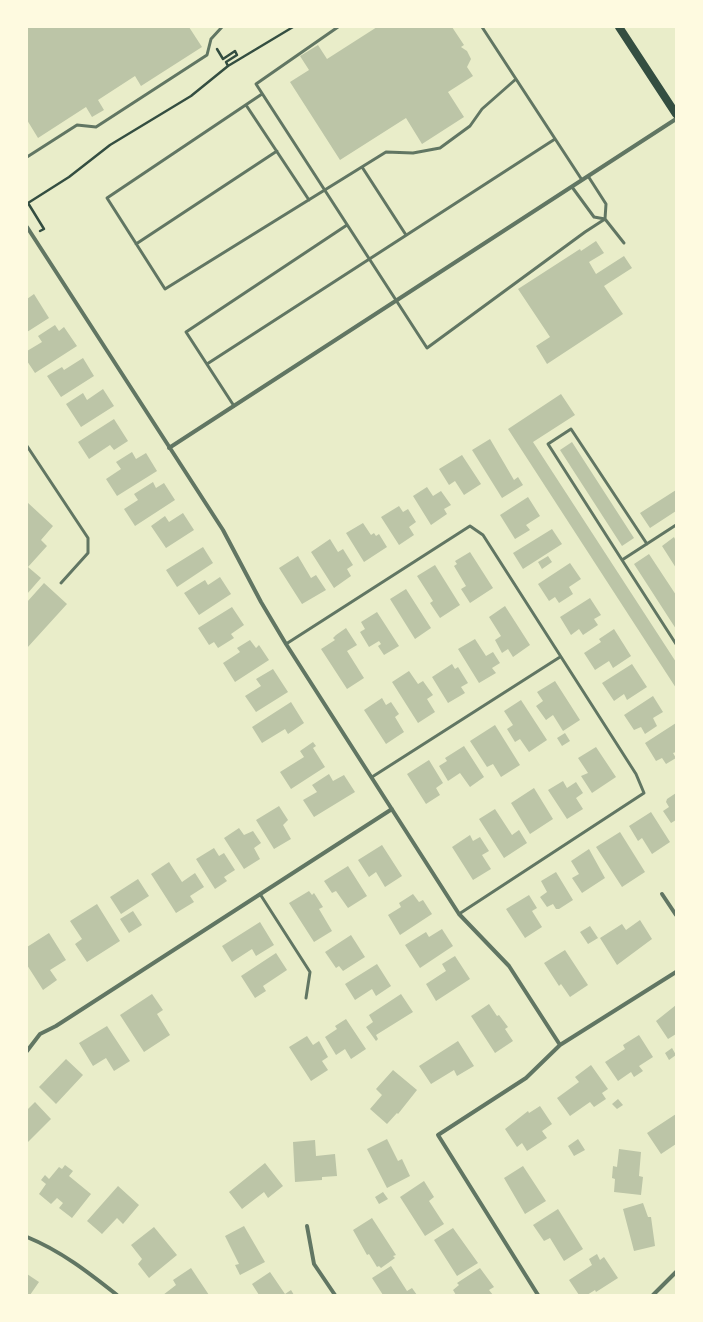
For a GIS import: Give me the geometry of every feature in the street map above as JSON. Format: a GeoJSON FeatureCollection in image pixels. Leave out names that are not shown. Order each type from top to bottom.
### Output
{"type":"FeatureCollection","features":[{"type":"Feature","properties":{"kind":"main road"},"geometry":{"type":"LineString","coordinates":[[619,27],[676,114]]}},
{"type":"Feature","properties":{"kind":"street"},"geometry":{"type":"LineString","coordinates":[[169,448],[676,119]]}},
{"type":"Feature","properties":{"kind":"street"},"geometry":{"type":"LineString","coordinates":[[27,228],[223,530],[261,602],[286,644],[459,914],[509,966],[560,1045]]}},
{"type":"Feature","properties":{"kind":"street"},"geometry":{"type":"LineString","coordinates":[[27,1051],[40,1034],[56,1026],[392,809]]}},
{"type":"Feature","properties":{"kind":"street"},"geometry":{"type":"LineString","coordinates":[[662,894],[676,915]]}},
{"type":"Feature","properties":{"kind":"street"},"geometry":{"type":"LineString","coordinates":[[538,1295],[438,1135],[526,1078],[560,1045],[676,972]]}},
{"type":"Feature","properties":{"kind":"street"},"geometry":{"type":"LineString","coordinates":[[307,1226],[314,1264],[334,1295]]}},
{"type":"Feature","properties":{"kind":"street"},"geometry":{"type":"LineString","coordinates":[[27,1237],[47,1245],[79,1265],[117,1295]]}},
{"type":"Feature","properties":{"kind":"street"},"geometry":{"type":"LineString","coordinates":[[653,1295],[676,1272]]}},
{"type":"Feature","properties":{"kind":"lane"},"geometry":{"type":"LineString","coordinates":[[27,157],[77,125],[96,127],[207,55],[211,39],[222,27]]}},
{"type":"Feature","properties":{"kind":"lane"},"geometry":{"type":"LineString","coordinates":[[338,27],[256,84],[427,348],[585,232],[605,219]]}},
{"type":"Feature","properties":{"kind":"lane"},"geometry":{"type":"LineString","coordinates":[[482,27],[582,180]]}},
{"type":"Feature","properties":{"kind":"lane"},"geometry":{"type":"LineString","coordinates":[[262,94],[107,198],[165,289],[386,152],[413,153],[440,148],[470,126],[482,109],[516,79]]}},
{"type":"Feature","properties":{"kind":"lane"},"geometry":{"type":"LineString","coordinates":[[246,105],[309,200]]}},
{"type":"Feature","properties":{"kind":"lane"},"geometry":{"type":"LineString","coordinates":[[207,364],[555,139]]}},
{"type":"Feature","properties":{"kind":"lane"},"geometry":{"type":"LineString","coordinates":[[136,244],[277,151]]}},
{"type":"Feature","properties":{"kind":"lane"},"geometry":{"type":"LineString","coordinates":[[362,167],[406,235]]}},
{"type":"Feature","properties":{"kind":"lane"},"geometry":{"type":"LineString","coordinates":[[588,176],[606,204],[605,219]]}},
{"type":"Feature","properties":{"kind":"lane"},"geometry":{"type":"LineString","coordinates":[[572,187],[594,217],[605,219],[624,243]]}},
{"type":"Feature","properties":{"kind":"lane"},"geometry":{"type":"LineString","coordinates":[[234,406],[186,332],[347,225]]}},
{"type":"Feature","properties":{"kind":"lane"},"geometry":{"type":"LineString","coordinates":[[647,544],[572,429],[548,444],[676,644]]}},
{"type":"Feature","properties":{"kind":"lane"},"geometry":{"type":"LineString","coordinates":[[27,446],[88,538],[88,552],[61,584]]}},
{"type":"Feature","properties":{"kind":"lane"},"geometry":{"type":"LineString","coordinates":[[622,560],[676,525]]}},
{"type":"Feature","properties":{"kind":"lane"},"geometry":{"type":"LineString","coordinates":[[286,644],[470,526],[483,534],[636,774],[644,793],[459,914]]}},
{"type":"Feature","properties":{"kind":"lane"},"geometry":{"type":"LineString","coordinates":[[372,777],[560,657]]}},
{"type":"Feature","properties":{"kind":"lane"},"geometry":{"type":"LineString","coordinates":[[260,894],[310,972],[306,998]]}},
{"type":"Feature","properties":{"kind":"path"},"geometry":{"type":"LineString","coordinates":[[33,236],[44,229],[28,203],[69,178],[110,145],[191,96],[228,66],[293,27]]}},
{"type":"Feature","properties":{"kind":"path"},"geometry":{"type":"LineString","coordinates":[[211,39],[224,59],[234,51],[237,55],[226,62],[228,66]]}},
{"type":"Feature","properties":{"kind":"building"},"geometry":{"type":"Polygon","coordinates":[[[27,27],[189,27],[202,47],[141,86],[135,76],[98,100],[104,110],[92,117],[86,107],[38,138],[27,120],[27,27]]]}},
{"type":"Feature","properties":{"kind":"building"},"geometry":{"type":"Polygon","coordinates":[[[377,27],[452,27],[464,45],[461,47],[467,51],[471,59],[467,67],[473,76],[448,92],[464,117],[422,144],[406,118],[340,160],[290,82],[309,70],[300,56],[318,45],[327,59],[377,27]]]}},
{"type":"Feature","properties":{"kind":"building"},"geometry":{"type":"Polygon","coordinates":[[[596,241],[604,253],[589,262],[596,274],[624,256],[632,268],[604,286],[623,314],[547,364],[536,346],[550,337],[518,289],[580,249],[581,251],[596,241]]]}},
{"type":"Feature","properties":{"kind":"building"},"geometry":{"type":"Polygon","coordinates":[[[34,294],[49,318],[27,332],[27,299],[34,294]]]}},
{"type":"Feature","properties":{"kind":"building"},"geometry":{"type":"Polygon","coordinates":[[[55,325],[59,331],[64,327],[77,346],[35,373],[27,361],[27,351],[42,342],[38,336],[55,325]]]}},
{"type":"Feature","properties":{"kind":"building"},"geometry":{"type":"Polygon","coordinates":[[[83,358],[94,376],[61,397],[47,376],[62,367],[64,370],[83,358]]]}},
{"type":"Feature","properties":{"kind":"building"},"geometry":{"type":"Polygon","coordinates":[[[103,389],[114,406],[81,427],[66,404],[83,393],[87,400],[103,389]]]}},
{"type":"Feature","properties":{"kind":"building"},"geometry":{"type":"Polygon","coordinates":[[[561,394],[575,415],[533,442],[676,662],[676,688],[508,429],[561,394]]]}},
{"type":"Feature","properties":{"kind":"building"},"geometry":{"type":"Polygon","coordinates":[[[114,419],[128,441],[114,450],[110,445],[89,459],[78,442],[114,419]]]}},
{"type":"Feature","properties":{"kind":"building"},"geometry":{"type":"Polygon","coordinates":[[[490,439],[514,480],[518,477],[523,485],[502,498],[472,450],[490,439]]]}},
{"type":"Feature","properties":{"kind":"building"},"geometry":{"type":"Polygon","coordinates":[[[572,442],[634,538],[622,546],[560,450],[572,442]]]}},
{"type":"Feature","properties":{"kind":"building"},"geometry":{"type":"Polygon","coordinates":[[[132,452],[136,459],[146,453],[157,471],[117,496],[106,479],[121,469],[116,462],[132,452]]]}},
{"type":"Feature","properties":{"kind":"building"},"geometry":{"type":"Polygon","coordinates":[[[462,455],[481,484],[464,495],[455,481],[449,485],[439,469],[462,455]]]}},
{"type":"Feature","properties":{"kind":"building"},"geometry":{"type":"Polygon","coordinates":[[[153,482],[156,488],[164,483],[175,500],[135,526],[124,509],[138,500],[134,494],[153,482]]]}},
{"type":"Feature","properties":{"kind":"building"},"geometry":{"type":"Polygon","coordinates":[[[427,487],[433,496],[441,491],[451,505],[444,509],[447,514],[431,525],[413,496],[427,487]]]}},
{"type":"Feature","properties":{"kind":"building"},"geometry":{"type":"Polygon","coordinates":[[[676,490],[676,511],[650,528],[640,513],[676,490]]]}},
{"type":"Feature","properties":{"kind":"building"},"geometry":{"type":"Polygon","coordinates":[[[528,497],[540,516],[526,525],[530,530],[515,539],[500,515],[528,497]]]}},
{"type":"Feature","properties":{"kind":"building"},"geometry":{"type":"Polygon","coordinates":[[[27,502],[53,526],[41,540],[47,546],[28,567],[41,578],[27,594],[27,502]]]}},
{"type":"Feature","properties":{"kind":"building"},"geometry":{"type":"Polygon","coordinates":[[[399,506],[403,512],[408,509],[416,522],[409,527],[414,535],[399,545],[381,517],[399,506]]]}},
{"type":"Feature","properties":{"kind":"building"},"geometry":{"type":"Polygon","coordinates":[[[183,513],[194,530],[166,548],[151,526],[165,516],[169,522],[183,513]]]}},
{"type":"Feature","properties":{"kind":"building"},"geometry":{"type":"Polygon","coordinates":[[[363,523],[371,535],[374,533],[376,536],[379,534],[387,547],[364,562],[346,533],[363,523]]]}},
{"type":"Feature","properties":{"kind":"building"},"geometry":{"type":"Polygon","coordinates":[[[552,529],[562,544],[523,569],[513,553],[552,529]]]}},
{"type":"Feature","properties":{"kind":"building"},"geometry":{"type":"Polygon","coordinates":[[[674,537],[676,541],[676,568],[662,546],[674,537]]]}},
{"type":"Feature","properties":{"kind":"building"},"geometry":{"type":"Polygon","coordinates":[[[330,539],[338,552],[343,549],[353,565],[347,569],[351,576],[334,588],[311,552],[330,539]]]}},
{"type":"Feature","properties":{"kind":"building"},"geometry":{"type":"Polygon","coordinates":[[[203,547],[213,563],[177,587],[166,570],[203,547]]]}},
{"type":"Feature","properties":{"kind":"building"},"geometry":{"type":"Polygon","coordinates":[[[470,552],[493,588],[470,603],[461,589],[466,586],[454,566],[457,564],[455,561],[470,552]]]}},
{"type":"Feature","properties":{"kind":"building"},"geometry":{"type":"Polygon","coordinates":[[[649,554],[676,595],[676,629],[634,564],[649,554]]]}},
{"type":"Feature","properties":{"kind":"building"},"geometry":{"type":"Polygon","coordinates":[[[298,556],[311,578],[316,575],[326,590],[302,604],[279,568],[298,556]]]}},
{"type":"Feature","properties":{"kind":"building"},"geometry":{"type":"Polygon","coordinates":[[[548,556],[552,562],[542,569],[538,562],[548,556]]]}},
{"type":"Feature","properties":{"kind":"building"},"geometry":{"type":"Polygon","coordinates":[[[570,563],[581,579],[569,587],[573,594],[559,603],[555,597],[549,601],[538,584],[570,563]]]}},
{"type":"Feature","properties":{"kind":"building"},"geometry":{"type":"Polygon","coordinates":[[[435,565],[460,605],[440,618],[430,603],[433,601],[417,576],[435,565]]]}},
{"type":"Feature","properties":{"kind":"building"},"geometry":{"type":"Polygon","coordinates":[[[220,577],[231,594],[199,615],[184,593],[205,580],[208,585],[220,577]]]}},
{"type":"Feature","properties":{"kind":"building"},"geometry":{"type":"Polygon","coordinates":[[[44,583],[67,604],[27,648],[27,602],[44,583]]]}},
{"type":"Feature","properties":{"kind":"building"},"geometry":{"type":"Polygon","coordinates":[[[406,589],[431,628],[415,639],[390,599],[406,589]]]}},
{"type":"Feature","properties":{"kind":"building"},"geometry":{"type":"Polygon","coordinates":[[[590,598],[601,615],[594,619],[598,625],[583,635],[579,629],[571,635],[560,617],[590,598]]]}},
{"type":"Feature","properties":{"kind":"building"},"geometry":{"type":"Polygon","coordinates":[[[505,606],[530,645],[513,657],[508,649],[502,653],[495,640],[501,636],[489,617],[505,606]]]}},
{"type":"Feature","properties":{"kind":"building"},"geometry":{"type":"Polygon","coordinates":[[[232,607],[244,625],[231,634],[234,638],[218,648],[214,642],[209,645],[198,628],[232,607]]]}},
{"type":"Feature","properties":{"kind":"building"},"geometry":{"type":"Polygon","coordinates":[[[377,612],[399,646],[384,655],[378,646],[381,644],[379,641],[369,647],[360,632],[365,629],[361,622],[377,612]]]}},
{"type":"Feature","properties":{"kind":"building"},"geometry":{"type":"Polygon","coordinates":[[[346,628],[357,645],[347,651],[364,678],[347,689],[321,649],[335,640],[333,638],[346,628]]]}},
{"type":"Feature","properties":{"kind":"building"},"geometry":{"type":"Polygon","coordinates":[[[614,629],[631,656],[613,668],[609,661],[595,670],[584,653],[601,642],[599,639],[614,629]]]}},
{"type":"Feature","properties":{"kind":"building"},"geometry":{"type":"Polygon","coordinates":[[[475,639],[486,656],[493,652],[500,663],[492,668],[496,673],[479,683],[458,649],[475,639]]]}},
{"type":"Feature","properties":{"kind":"building"},"geometry":{"type":"Polygon","coordinates":[[[250,640],[256,648],[259,645],[269,660],[235,682],[223,663],[240,652],[237,648],[250,640]]]}},
{"type":"Feature","properties":{"kind":"building"},"geometry":{"type":"Polygon","coordinates":[[[452,664],[455,669],[458,667],[468,683],[461,687],[465,693],[448,703],[432,677],[452,664]]]}},
{"type":"Feature","properties":{"kind":"building"},"geometry":{"type":"Polygon","coordinates":[[[632,664],[647,687],[627,700],[624,694],[614,701],[602,683],[632,664]]]}},
{"type":"Feature","properties":{"kind":"building"},"geometry":{"type":"Polygon","coordinates":[[[273,669],[288,692],[256,712],[245,696],[261,686],[256,679],[273,669]]]}},
{"type":"Feature","properties":{"kind":"building"},"geometry":{"type":"Polygon","coordinates":[[[409,671],[418,684],[423,681],[433,695],[427,699],[435,712],[418,723],[392,682],[409,671]]]}},
{"type":"Feature","properties":{"kind":"building"},"geometry":{"type":"Polygon","coordinates":[[[555,681],[580,720],[563,731],[553,715],[546,720],[536,706],[543,701],[537,692],[555,681]]]}},
{"type":"Feature","properties":{"kind":"building"},"geometry":{"type":"Polygon","coordinates":[[[653,696],[663,712],[653,718],[657,726],[645,734],[641,727],[634,730],[624,715],[653,696]]]}},
{"type":"Feature","properties":{"kind":"building"},"geometry":{"type":"Polygon","coordinates":[[[382,698],[386,705],[391,702],[399,714],[395,717],[404,732],[386,744],[364,710],[382,698]]]}},
{"type":"Feature","properties":{"kind":"building"},"geometry":{"type":"Polygon","coordinates":[[[521,700],[547,740],[529,752],[520,739],[515,742],[507,729],[513,725],[504,711],[521,700]]]}},
{"type":"Feature","properties":{"kind":"building"},"geometry":{"type":"Polygon","coordinates":[[[291,702],[304,723],[288,734],[285,729],[262,743],[252,727],[291,702]]]}},
{"type":"Feature","properties":{"kind":"building"},"geometry":{"type":"Polygon","coordinates":[[[676,723],[676,752],[673,753],[676,758],[666,764],[662,758],[656,761],[645,743],[676,723]]]}},
{"type":"Feature","properties":{"kind":"building"},"geometry":{"type":"Polygon","coordinates":[[[495,725],[520,765],[501,777],[493,764],[487,767],[470,741],[495,725]]]}},
{"type":"Feature","properties":{"kind":"building"},"geometry":{"type":"Polygon","coordinates":[[[565,733],[570,741],[562,746],[557,738],[565,733]]]}},
{"type":"Feature","properties":{"kind":"building"},"geometry":{"type":"Polygon","coordinates":[[[313,742],[316,746],[313,748],[325,767],[291,789],[280,772],[304,757],[300,751],[313,742]]]}},
{"type":"Feature","properties":{"kind":"building"},"geometry":{"type":"Polygon","coordinates":[[[464,746],[484,777],[470,787],[460,773],[448,781],[439,766],[447,761],[445,758],[464,746]]]}},
{"type":"Feature","properties":{"kind":"building"},"geometry":{"type":"Polygon","coordinates":[[[596,747],[616,777],[592,793],[581,776],[588,773],[578,758],[596,747]]]}},
{"type":"Feature","properties":{"kind":"building"},"geometry":{"type":"Polygon","coordinates":[[[429,760],[443,783],[436,788],[440,795],[426,804],[407,774],[429,760]]]}},
{"type":"Feature","properties":{"kind":"building"},"geometry":{"type":"Polygon","coordinates":[[[329,774],[333,781],[344,775],[355,792],[314,817],[303,800],[317,792],[312,785],[329,774]]]}},
{"type":"Feature","properties":{"kind":"building"},"geometry":{"type":"Polygon","coordinates":[[[563,781],[567,788],[576,782],[583,793],[576,798],[583,809],[567,819],[548,790],[563,781]]]}},
{"type":"Feature","properties":{"kind":"building"},"geometry":{"type":"Polygon","coordinates":[[[534,788],[553,819],[530,834],[511,803],[534,788]]]}},
{"type":"Feature","properties":{"kind":"building"},"geometry":{"type":"Polygon","coordinates":[[[676,793],[676,820],[671,823],[663,811],[669,807],[666,802],[667,799],[676,793]]]}},
{"type":"Feature","properties":{"kind":"building"},"geometry":{"type":"Polygon","coordinates":[[[279,806],[288,820],[283,825],[291,839],[274,849],[256,820],[279,806]]]}},
{"type":"Feature","properties":{"kind":"building"},"geometry":{"type":"Polygon","coordinates":[[[495,809],[512,835],[519,830],[527,843],[504,858],[479,819],[495,809]]]}},
{"type":"Feature","properties":{"kind":"building"},"geometry":{"type":"Polygon","coordinates":[[[651,812],[670,842],[652,854],[642,838],[638,841],[629,826],[651,812]]]}},
{"type":"Feature","properties":{"kind":"building"},"geometry":{"type":"Polygon","coordinates":[[[239,828],[244,835],[253,831],[261,843],[254,848],[260,859],[244,869],[224,838],[239,828]]]}},
{"type":"Feature","properties":{"kind":"building"},"geometry":{"type":"Polygon","coordinates":[[[620,832],[645,872],[622,887],[596,847],[620,832]]]}},
{"type":"Feature","properties":{"kind":"building"},"geometry":{"type":"Polygon","coordinates":[[[470,835],[473,841],[480,837],[489,851],[482,855],[491,869],[473,880],[452,847],[470,835]]]}},
{"type":"Feature","properties":{"kind":"building"},"geometry":{"type":"Polygon","coordinates":[[[382,845],[402,876],[385,887],[376,872],[369,877],[358,860],[382,845]]]}},
{"type":"Feature","properties":{"kind":"building"},"geometry":{"type":"Polygon","coordinates":[[[214,848],[219,856],[224,853],[235,870],[224,877],[227,881],[215,889],[196,859],[214,848]]]}},
{"type":"Feature","properties":{"kind":"building"},"geometry":{"type":"Polygon","coordinates":[[[589,849],[605,878],[582,893],[572,878],[579,874],[571,861],[589,849]]]}},
{"type":"Feature","properties":{"kind":"building"},"geometry":{"type":"Polygon","coordinates":[[[169,862],[182,882],[195,873],[204,887],[190,896],[194,902],[176,913],[151,874],[169,862]]]}},
{"type":"Feature","properties":{"kind":"building"},"geometry":{"type":"Polygon","coordinates":[[[348,866],[367,896],[348,908],[336,891],[332,893],[324,881],[348,866]]]}},
{"type":"Feature","properties":{"kind":"building"},"geometry":{"type":"Polygon","coordinates":[[[556,872],[573,900],[559,909],[556,909],[553,904],[547,907],[540,897],[547,892],[541,881],[556,872]]]}},
{"type":"Feature","properties":{"kind":"building"},"geometry":{"type":"Polygon","coordinates":[[[138,879],[149,896],[121,914],[110,897],[138,879]]]}},
{"type":"Feature","properties":{"kind":"building"},"geometry":{"type":"Polygon","coordinates":[[[309,891],[312,895],[314,893],[323,907],[319,909],[332,931],[314,942],[289,903],[309,891]]]}},
{"type":"Feature","properties":{"kind":"building"},"geometry":{"type":"Polygon","coordinates":[[[413,894],[419,902],[423,900],[432,914],[400,935],[388,915],[401,907],[399,903],[413,894]]]}},
{"type":"Feature","properties":{"kind":"building"},"geometry":{"type":"Polygon","coordinates":[[[529,895],[537,908],[532,911],[542,927],[525,938],[506,909],[529,895]]]}},
{"type":"Feature","properties":{"kind":"building"},"geometry":{"type":"Polygon","coordinates":[[[97,904],[120,941],[87,962],[75,944],[82,939],[70,921],[97,904]]]}},
{"type":"Feature","properties":{"kind":"building"},"geometry":{"type":"Polygon","coordinates":[[[133,911],[142,925],[129,933],[120,919],[133,911]]]}},
{"type":"Feature","properties":{"kind":"building"},"geometry":{"type":"Polygon","coordinates":[[[640,920],[652,939],[617,965],[600,938],[622,924],[626,930],[640,920]]]}},
{"type":"Feature","properties":{"kind":"building"},"geometry":{"type":"Polygon","coordinates":[[[260,922],[274,945],[256,956],[252,949],[232,962],[222,946],[260,922]]]}},
{"type":"Feature","properties":{"kind":"building"},"geometry":{"type":"Polygon","coordinates":[[[590,926],[598,938],[588,944],[580,932],[590,926]]]}},
{"type":"Feature","properties":{"kind":"building"},"geometry":{"type":"Polygon","coordinates":[[[442,929],[453,946],[420,968],[405,945],[426,932],[429,937],[442,929]]]}},
{"type":"Feature","properties":{"kind":"building"},"geometry":{"type":"Polygon","coordinates":[[[49,933],[66,960],[50,970],[57,980],[43,990],[27,965],[27,947],[49,933]]]}},
{"type":"Feature","properties":{"kind":"building"},"geometry":{"type":"Polygon","coordinates":[[[351,935],[365,957],[343,971],[339,966],[336,968],[325,952],[351,935]]]}},
{"type":"Feature","properties":{"kind":"building"},"geometry":{"type":"Polygon","coordinates":[[[565,950],[588,985],[570,997],[561,984],[559,986],[544,963],[565,950]]]}},
{"type":"Feature","properties":{"kind":"building"},"geometry":{"type":"Polygon","coordinates":[[[276,953],[287,970],[263,986],[266,991],[255,998],[241,976],[276,953]]]}},
{"type":"Feature","properties":{"kind":"building"},"geometry":{"type":"Polygon","coordinates":[[[455,956],[470,979],[436,1001],[426,984],[446,971],[442,964],[455,956]]]}},
{"type":"Feature","properties":{"kind":"building"},"geometry":{"type":"Polygon","coordinates":[[[377,964],[391,986],[376,996],[372,989],[355,1000],[345,984],[377,964]]]}},
{"type":"Feature","properties":{"kind":"building"},"geometry":{"type":"Polygon","coordinates":[[[152,994],[163,1010],[157,1014],[170,1035],[144,1052],[120,1015],[152,994]]]}},
{"type":"Feature","properties":{"kind":"building"},"geometry":{"type":"Polygon","coordinates":[[[401,994],[413,1012],[376,1035],[378,1039],[376,1041],[366,1027],[373,1022],[369,1015],[401,994]]]}},
{"type":"Feature","properties":{"kind":"building"},"geometry":{"type":"Polygon","coordinates":[[[489,1004],[497,1016],[499,1015],[508,1027],[505,1029],[513,1041],[495,1053],[471,1016],[489,1004]]]}},
{"type":"Feature","properties":{"kind":"building"},"geometry":{"type":"Polygon","coordinates":[[[676,1005],[676,1034],[668,1039],[656,1021],[676,1005]]]}},
{"type":"Feature","properties":{"kind":"building"},"geometry":{"type":"Polygon","coordinates":[[[346,1019],[366,1049],[351,1059],[345,1049],[336,1055],[325,1037],[337,1029],[335,1026],[346,1019]]]}},
{"type":"Feature","properties":{"kind":"building"},"geometry":{"type":"Polygon","coordinates":[[[107,1026],[130,1061],[114,1071],[106,1058],[93,1066],[79,1043],[107,1026]]]}},
{"type":"Feature","properties":{"kind":"building"},"geometry":{"type":"Polygon","coordinates":[[[639,1035],[653,1057],[639,1066],[643,1071],[634,1077],[631,1072],[618,1081],[605,1062],[625,1049],[623,1045],[639,1035]]]}},
{"type":"Feature","properties":{"kind":"building"},"geometry":{"type":"Polygon","coordinates":[[[307,1036],[313,1045],[319,1041],[328,1057],[322,1061],[328,1070],[311,1081],[289,1047],[307,1036]]]}},
{"type":"Feature","properties":{"kind":"building"},"geometry":{"type":"Polygon","coordinates":[[[458,1041],[474,1066],[457,1076],[454,1070],[431,1084],[419,1066],[458,1041]]]}},
{"type":"Feature","properties":{"kind":"building"},"geometry":{"type":"Polygon","coordinates":[[[672,1048],[676,1055],[669,1060],[665,1053],[672,1048]]]}},
{"type":"Feature","properties":{"kind":"building"},"geometry":{"type":"Polygon","coordinates":[[[66,1059],[83,1075],[56,1104],[39,1087],[66,1059]]]}},
{"type":"Feature","properties":{"kind":"building"},"geometry":{"type":"Polygon","coordinates":[[[591,1065],[608,1089],[602,1093],[606,1099],[594,1107],[590,1102],[570,1116],[557,1098],[579,1082],[575,1077],[591,1065]]]}},
{"type":"Feature","properties":{"kind":"building"},"geometry":{"type":"Polygon","coordinates":[[[393,1070],[417,1090],[398,1114],[397,1113],[387,1124],[370,1109],[382,1095],[376,1089],[393,1070]]]}},
{"type":"Feature","properties":{"kind":"building"},"geometry":{"type":"Polygon","coordinates":[[[618,1099],[623,1105],[617,1109],[612,1104],[618,1099]]]}},
{"type":"Feature","properties":{"kind":"building"},"geometry":{"type":"Polygon","coordinates":[[[35,1102],[51,1119],[27,1143],[27,1110],[35,1102]]]}},
{"type":"Feature","properties":{"kind":"building"},"geometry":{"type":"Polygon","coordinates":[[[540,1106],[552,1124],[542,1131],[547,1138],[527,1151],[522,1143],[517,1147],[505,1129],[528,1111],[529,1113],[540,1106]]]}},
{"type":"Feature","properties":{"kind":"building"},"geometry":{"type":"Polygon","coordinates":[[[676,1114],[676,1144],[661,1154],[647,1133],[676,1114]]]}},
{"type":"Feature","properties":{"kind":"building"},"geometry":{"type":"Polygon","coordinates":[[[387,1139],[398,1161],[402,1159],[410,1176],[387,1188],[367,1149],[387,1139]]]}},
{"type":"Feature","properties":{"kind":"building"},"geometry":{"type":"Polygon","coordinates":[[[578,1139],[585,1150],[574,1156],[568,1146],[578,1139]]]}},
{"type":"Feature","properties":{"kind":"building"},"geometry":{"type":"Polygon","coordinates":[[[315,1140],[316,1156],[335,1154],[337,1176],[322,1177],[322,1180],[295,1182],[293,1142],[315,1140]]]}},
{"type":"Feature","properties":{"kind":"building"},"geometry":{"type":"Polygon","coordinates":[[[619,1149],[641,1152],[639,1176],[643,1177],[641,1195],[614,1192],[615,1179],[612,1178],[613,1166],[617,1167],[619,1149]]]}},
{"type":"Feature","properties":{"kind":"building"},"geometry":{"type":"Polygon","coordinates":[[[265,1163],[283,1186],[268,1198],[264,1192],[242,1209],[229,1192],[265,1163]]]}},
{"type":"Feature","properties":{"kind":"building"},"geometry":{"type":"Polygon","coordinates":[[[65,1165],[73,1171],[69,1176],[91,1194],[72,1218],[59,1208],[63,1203],[57,1198],[51,1204],[39,1194],[46,1184],[41,1180],[45,1175],[49,1179],[59,1167],[62,1169],[65,1165]]]}},
{"type":"Feature","properties":{"kind":"building"},"geometry":{"type":"Polygon","coordinates":[[[523,1166],[546,1201],[525,1214],[504,1178],[523,1166]]]}},
{"type":"Feature","properties":{"kind":"building"},"geometry":{"type":"Polygon","coordinates":[[[424,1181],[434,1197],[429,1201],[444,1224],[425,1236],[400,1197],[424,1181]]]}},
{"type":"Feature","properties":{"kind":"building"},"geometry":{"type":"Polygon","coordinates":[[[118,1186],[139,1205],[123,1224],[117,1218],[102,1234],[87,1221],[118,1186]]]}},
{"type":"Feature","properties":{"kind":"building"},"geometry":{"type":"Polygon","coordinates":[[[383,1192],[388,1199],[379,1204],[375,1197],[383,1192]]]}},
{"type":"Feature","properties":{"kind":"building"},"geometry":{"type":"Polygon","coordinates":[[[643,1203],[648,1217],[651,1217],[655,1246],[634,1251],[623,1209],[643,1203]]]}},
{"type":"Feature","properties":{"kind":"building"},"geometry":{"type":"Polygon","coordinates":[[[558,1209],[583,1249],[564,1261],[550,1238],[544,1241],[533,1225],[558,1209]]]}},
{"type":"Feature","properties":{"kind":"building"},"geometry":{"type":"Polygon","coordinates":[[[372,1218],[396,1255],[393,1256],[395,1258],[381,1268],[379,1266],[377,1267],[369,1254],[367,1255],[353,1230],[372,1218]]]}},
{"type":"Feature","properties":{"kind":"building"},"geometry":{"type":"Polygon","coordinates":[[[244,1226],[265,1262],[240,1275],[235,1265],[239,1264],[225,1236],[244,1226]]]}},
{"type":"Feature","properties":{"kind":"building"},"geometry":{"type":"Polygon","coordinates":[[[154,1227],[177,1255],[149,1278],[138,1264],[142,1259],[131,1245],[154,1227]]]}},
{"type":"Feature","properties":{"kind":"building"},"geometry":{"type":"Polygon","coordinates":[[[453,1228],[478,1263],[457,1276],[434,1240],[453,1228]]]}},
{"type":"Feature","properties":{"kind":"building"},"geometry":{"type":"Polygon","coordinates":[[[597,1254],[600,1260],[604,1257],[618,1278],[596,1292],[595,1290],[587,1295],[579,1295],[569,1280],[592,1265],[589,1259],[597,1254]]]}},
{"type":"Feature","properties":{"kind":"building"},"geometry":{"type":"Polygon","coordinates":[[[391,1266],[407,1291],[412,1288],[417,1295],[383,1295],[372,1278],[391,1266]]]}},
{"type":"Feature","properties":{"kind":"building"},"geometry":{"type":"Polygon","coordinates":[[[191,1268],[209,1295],[163,1295],[176,1285],[173,1280],[191,1268]]]}},
{"type":"Feature","properties":{"kind":"building"},"geometry":{"type":"Polygon","coordinates":[[[480,1268],[494,1287],[489,1290],[493,1295],[456,1295],[453,1290],[459,1285],[457,1283],[480,1268]]]}},
{"type":"Feature","properties":{"kind":"building"},"geometry":{"type":"Polygon","coordinates":[[[270,1272],[285,1294],[291,1290],[294,1295],[259,1295],[252,1284],[270,1272]]]}},
{"type":"Feature","properties":{"kind":"building"},"geometry":{"type":"Polygon","coordinates":[[[27,1274],[39,1282],[30,1295],[27,1295],[27,1274]]]}}]}
